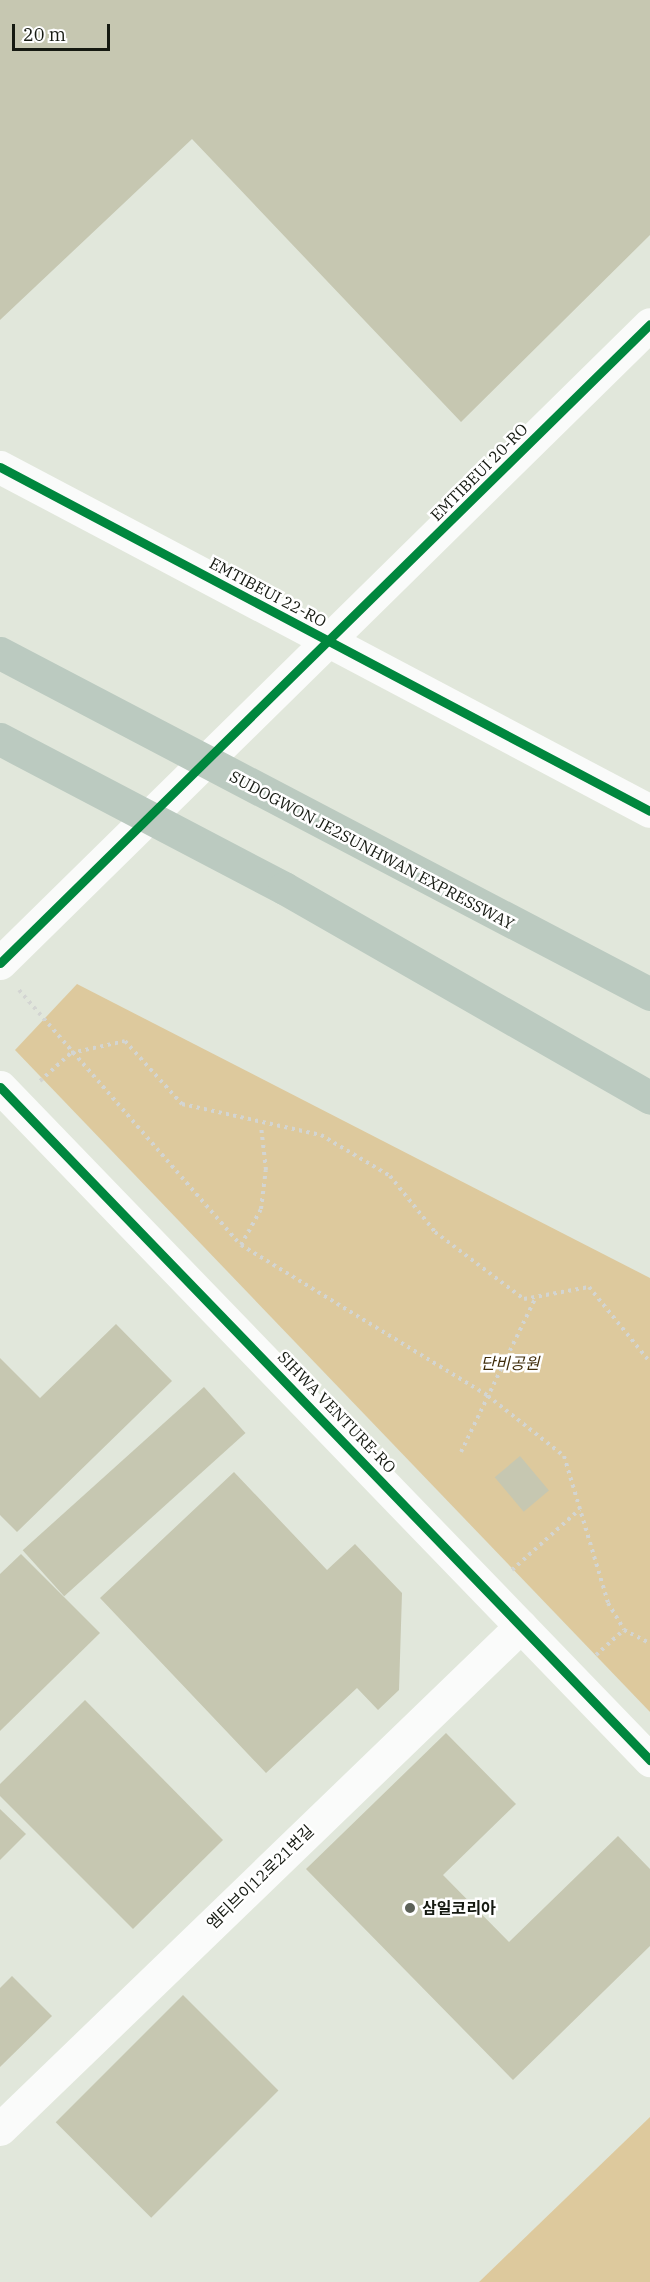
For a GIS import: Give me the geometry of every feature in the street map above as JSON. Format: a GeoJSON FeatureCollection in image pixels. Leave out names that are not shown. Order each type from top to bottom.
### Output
{"type":"FeatureCollection","features":[{"type":"Feature","properties":{"kind":"highway","name":"SUDOGWON JE2SUNHWAN EXPRESSWAY"},"geometry":{"type":"LineString","coordinates":[[0,653],[346,838],[650,994]]}},
{"type":"Feature","properties":{"kind":"highway"},"geometry":{"type":"LineString","coordinates":[[0,739],[284,888],[441,981],[650,1098]]}},
{"type":"Feature","properties":{"kind":"highway"},"geometry":{"type":"LineString","coordinates":[[441,981],[650,1123]]}},
{"type":"Feature","properties":{"kind":"street","name":"EMTIBEUI 20-RO"},"geometry":{"type":"LineString","coordinates":[[7,973],[328,641],[650,324]]}},
{"type":"Feature","properties":{"kind":"street","name":"EMTIBEUI 22-RO"},"geometry":{"type":"LineString","coordinates":[[0,467],[650,811]]}},
{"type":"Feature","properties":{"kind":"street","name":"SIHWA VENTURE-RO"},"geometry":{"type":"LineString","coordinates":[[8,1095],[650,1760]]}},
{"type":"Feature","properties":{"kind":"street","name":"엠티브이12로21번길"},"geometry":{"type":"LineString","coordinates":[[0,2129],[521,1626]]}},
{"type":"Feature","properties":{"kind":"path"},"geometry":{"type":"LineString","coordinates":[[7,973],[71,1053],[241,1245],[488,1396],[564,1456],[608,1603],[624,1630],[650,1643]]}},
{"type":"Feature","properties":{"kind":"path"},"geometry":{"type":"LineString","coordinates":[[8,1095],[71,1053],[125,1041],[182,1104],[261,1125],[321,1135],[390,1176],[435,1233],[524,1299],[589,1287],[650,1362]]}},
{"type":"Feature","properties":{"kind":"path"},"geometry":{"type":"LineString","coordinates":[[241,1245],[261,1209],[266,1170],[261,1125]]}},
{"type":"Feature","properties":{"kind":"path"},"geometry":{"type":"LineString","coordinates":[[461,1452],[536,1297]]}},
{"type":"Feature","properties":{"kind":"path"},"geometry":{"type":"LineString","coordinates":[[487,1592],[580,1509]]}},
{"type":"Feature","properties":{"kind":"green space","name":"단비공원"},"geometry":{"type":"Polygon","coordinates":[[[77,984],[650,1278],[650,1712],[15,1050],[77,984]]]}},
{"type":"Feature","properties":{"kind":"green space"},"geometry":{"type":"Polygon","coordinates":[[[650,2117],[650,2282],[479,2282],[650,2117]]]}},
{"type":"Feature","properties":{"kind":"building"},"geometry":{"type":"Polygon","coordinates":[[[0,0],[650,0],[650,235],[461,422],[192,139],[0,320],[0,0]]]}},
{"type":"Feature","properties":{"kind":"building"},"geometry":{"type":"Polygon","coordinates":[[[116,1324],[172,1381],[17,1532],[0,1515],[0,1358],[40,1398],[116,1324]]]}},
{"type":"Feature","properties":{"kind":"building"},"geometry":{"type":"Polygon","coordinates":[[[204,1387],[245,1433],[64,1596],[23,1550],[204,1387]]]}},
{"type":"Feature","properties":{"kind":"building"},"geometry":{"type":"Polygon","coordinates":[[[520,1456],[549,1490],[524,1512],[495,1477],[520,1456]]]}},
{"type":"Feature","properties":{"kind":"building"},"geometry":{"type":"Polygon","coordinates":[[[234,1472],[327,1570],[355,1544],[402,1593],[399,1690],[378,1710],[357,1688],[266,1773],[100,1598],[234,1472]]]}},
{"type":"Feature","properties":{"kind":"building"},"geometry":{"type":"Polygon","coordinates":[[[21,1554],[100,1633],[0,1731],[0,1574],[21,1554]]]}},
{"type":"Feature","properties":{"kind":"building"},"geometry":{"type":"Polygon","coordinates":[[[85,1700],[223,1840],[133,1929],[0,1796],[0,1784],[85,1700]]]}},
{"type":"Feature","properties":{"kind":"building","name":"삼일코리아"},"geometry":{"type":"Polygon","coordinates":[[[446,1733],[516,1804],[443,1875],[509,1942],[618,1836],[650,1869],[650,1946],[513,2080],[306,1869],[446,1733]]]}},
{"type":"Feature","properties":{"kind":"building"},"geometry":{"type":"Polygon","coordinates":[[[0,1809],[26,1834],[0,1860],[0,1809]]]}},
{"type":"Feature","properties":{"kind":"building"},"geometry":{"type":"Polygon","coordinates":[[[12,1976],[52,2016],[0,2067],[0,1988],[12,1976]]]}},
{"type":"Feature","properties":{"kind":"building"},"geometry":{"type":"Polygon","coordinates":[[[183,1995],[278,2090],[151,2218],[56,2122],[183,1995]]]}},
{"type":"Feature","properties":{"kind":"cycle path"},"geometry":{"type":"LineString","coordinates":[[0,963],[650,324]]}},
{"type":"Feature","properties":{"kind":"cycle path"},"geometry":{"type":"LineString","coordinates":[[0,467],[650,811]]}},
{"type":"Feature","properties":{"kind":"cycle path"},"geometry":{"type":"LineString","coordinates":[[0,1087],[650,1760]]}},
{"type":"Feature","properties":{"kind":"place","name":"삼일코리아"},"geometry":{"type":"Point","coordinates":[410,1908]}}]}
